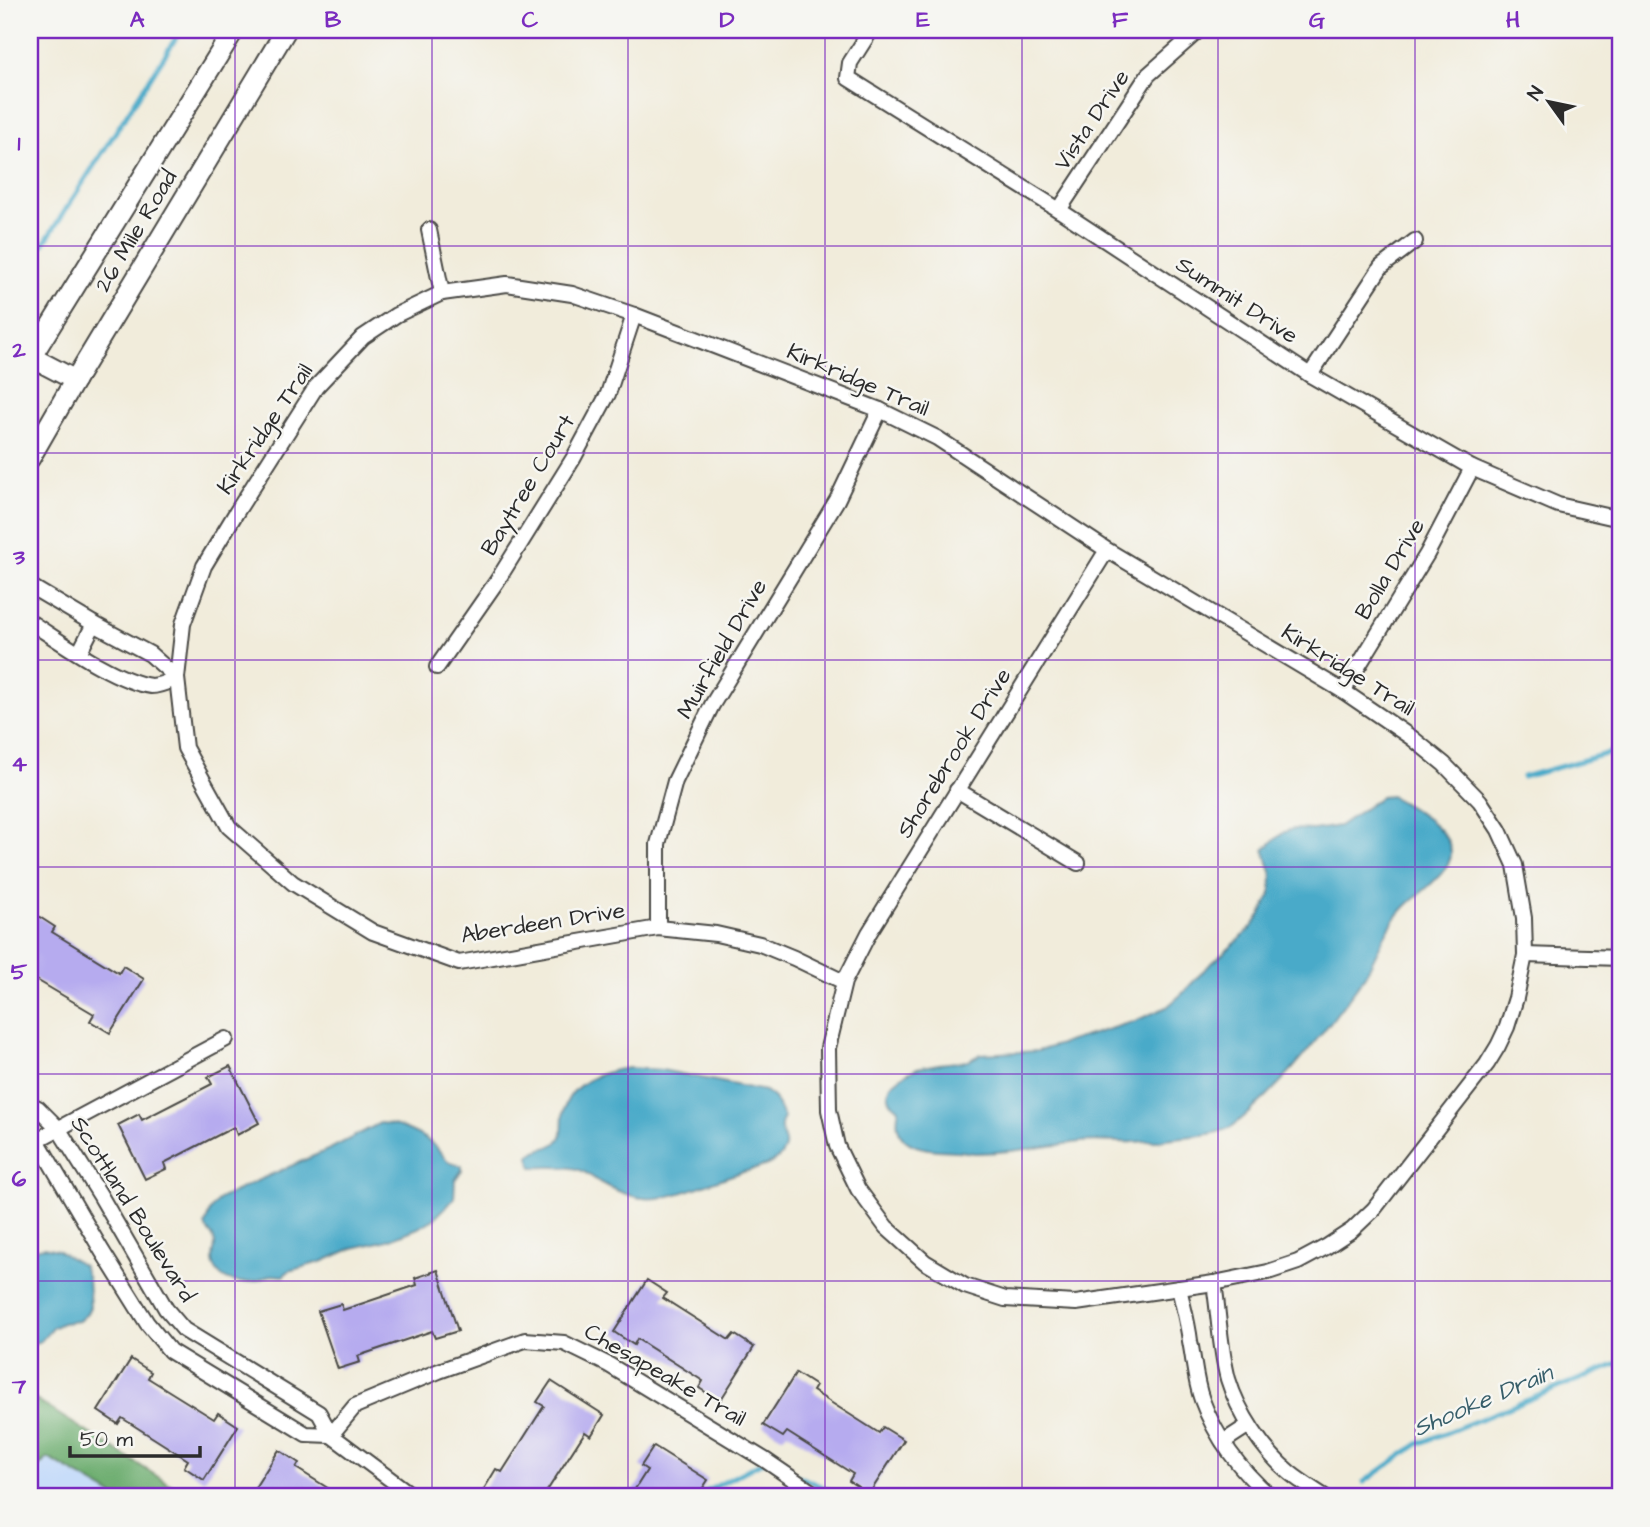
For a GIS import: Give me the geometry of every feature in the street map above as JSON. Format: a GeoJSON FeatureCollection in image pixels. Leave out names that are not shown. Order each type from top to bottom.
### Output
{"type":"FeatureCollection","features":[{"type":"Feature","properties":{"kind":"main road","name":"26 Mile Road"},"geometry":{"type":"LineString","coordinates":[[31,358],[234,30]]}},
{"type":"Feature","properties":{"kind":"main road","name":"26 Mile Road"},"geometry":{"type":"LineString","coordinates":[[30,458],[286,30]]}},
{"type":"Feature","properties":{"kind":"main road"},"geometry":{"type":"LineString","coordinates":[[31,358],[75,380]]}},
{"type":"Feature","properties":{"kind":"street","name":"Summit Drive"},"geometry":{"type":"LineString","coordinates":[[871,30],[850,63],[848,78],[1059,211],[1310,375],[1472,468],[1558,505],[1620,519]]}},
{"type":"Feature","properties":{"kind":"street","name":"Vista Drive"},"geometry":{"type":"LineString","coordinates":[[1059,211],[1148,75],[1199,30]]}},
{"type":"Feature","properties":{"kind":"street"},"geometry":{"type":"LineString","coordinates":[[429,230],[442,293]]}},
{"type":"Feature","properties":{"kind":"street"},"geometry":{"type":"LineString","coordinates":[[1310,375],[1381,267],[1415,240]]}},
{"type":"Feature","properties":{"kind":"street","name":"Kirkridge Trail"},"geometry":{"type":"LineString","coordinates":[[177,678],[183,624],[204,566],[316,387],[363,337],[396,315],[442,293],[507,284],[572,294],[634,315],[880,410],[937,438],[1107,550],[1343,691],[1423,747],[1444,764],[1480,801],[1499,830],[1515,865],[1524,918],[1525,955],[1516,998],[1498,1046],[1464,1096],[1374,1209],[1352,1230],[1298,1262],[1268,1272],[1179,1288]]}},
{"type":"Feature","properties":{"kind":"street","name":"Baytree Court"},"geometry":{"type":"LineString","coordinates":[[436,667],[497,581],[573,459],[608,394],[634,315]]}},
{"type":"Feature","properties":{"kind":"street","name":"Muirfield Drive"},"geometry":{"type":"LineString","coordinates":[[658,928],[658,844],[675,782],[712,705],[837,500],[880,410]]}},
{"type":"Feature","properties":{"kind":"street","name":"Bolla Drive"},"geometry":{"type":"LineString","coordinates":[[1343,691],[1427,554],[1472,468]]}},
{"type":"Feature","properties":{"kind":"street","name":"Shorebrook Drive"},"geometry":{"type":"LineString","coordinates":[[1107,550],[869,933],[844,982],[828,1048],[829,1110],[838,1146],[858,1189],[886,1227],[925,1262],[965,1286],[1005,1299],[1076,1303],[1179,1288]]}},
{"type":"Feature","properties":{"kind":"street"},"geometry":{"type":"LineString","coordinates":[[30,586],[150,654],[177,678],[154,686],[126,680],[30,622]]}},
{"type":"Feature","properties":{"kind":"street"},"geometry":{"type":"LineString","coordinates":[[79,653],[94,624]]}},
{"type":"Feature","properties":{"kind":"street","name":"Aberdeen Drive"},"geometry":{"type":"LineString","coordinates":[[177,678],[185,748],[229,827],[293,883],[373,932],[459,963],[658,928],[716,934],[760,944],[844,982]]}},
{"type":"Feature","properties":{"kind":"street"},"geometry":{"type":"LineString","coordinates":[[957,790],[1078,863]]}},
{"type":"Feature","properties":{"kind":"street"},"geometry":{"type":"LineString","coordinates":[[1525,955],[1620,958]]}},
{"type":"Feature","properties":{"kind":"street"},"geometry":{"type":"LineString","coordinates":[[33,1137],[58,1128],[226,1039]]}},
{"type":"Feature","properties":{"kind":"street","name":"Scottland Boulevard"},"geometry":{"type":"LineString","coordinates":[[30,1104],[38,1108],[58,1128],[166,1309],[184,1330],[319,1413],[331,1435],[414,1497]]}},
{"type":"Feature","properties":{"kind":"street","name":"Scottland Boulevard"},"geometry":{"type":"LineString","coordinates":[[33,1137],[146,1324],[170,1350],[306,1434],[331,1435]]}},
{"type":"Feature","properties":{"kind":"street"},"geometry":{"type":"LineString","coordinates":[[1214,1283],[1228,1378],[1249,1425],[1269,1453],[1289,1472],[1325,1497]]}},
{"type":"Feature","properties":{"kind":"street"},"geometry":{"type":"LineString","coordinates":[[1179,1288],[1202,1401],[1236,1462],[1271,1497]]}},
{"type":"Feature","properties":{"kind":"street"},"geometry":{"type":"LineString","coordinates":[[146,1324],[166,1309]]}},
{"type":"Feature","properties":{"kind":"street","name":"Chesapeake Trail"},"geometry":{"type":"LineString","coordinates":[[331,1435],[355,1406],[439,1371],[525,1340],[564,1343],[609,1365],[765,1460],[819,1497]]}},
{"type":"Feature","properties":{"kind":"street"},"geometry":{"type":"LineString","coordinates":[[268,1411],[280,1389]]}},
{"type":"Feature","properties":{"kind":"street"},"geometry":{"type":"LineString","coordinates":[[1223,1442],[1249,1425]]}},
{"type":"Feature","properties":{"kind":"shaded area"},"geometry":{"type":"Polygon","coordinates":[[[30,1396],[190,1497],[30,1497],[30,1396]]]}},
{"type":"Feature","properties":{"kind":"green space"},"geometry":{"type":"Polygon","coordinates":[[[30,1396],[190,1497],[116,1497],[48,1458],[30,1475],[30,1396]]]}},
{"type":"Feature","properties":{"kind":"water"},"geometry":{"type":"Polygon","coordinates":[[[30,138],[36,148],[37,157],[30,177],[30,138]]]}},
{"type":"Feature","properties":{"kind":"water"},"geometry":{"type":"Polygon","coordinates":[[[1391,796],[1437,827],[1449,844],[1450,860],[1440,875],[1397,916],[1364,977],[1292,1070],[1229,1128],[1156,1141],[1087,1141],[1016,1151],[977,1153],[933,1150],[905,1140],[897,1122],[899,1109],[890,1101],[888,1093],[891,1085],[901,1077],[917,1068],[968,1061],[981,1054],[1038,1051],[1135,1021],[1167,1007],[1240,939],[1261,914],[1271,894],[1272,875],[1264,849],[1284,832],[1292,829],[1313,830],[1339,826],[1381,797],[1391,796]]]}},
{"type":"Feature","properties":{"kind":"water"},"geometry":{"type":"Polygon","coordinates":[[[629,1068],[662,1070],[765,1091],[774,1098],[784,1118],[781,1123],[785,1143],[782,1154],[763,1167],[677,1194],[653,1198],[623,1193],[575,1168],[532,1167],[529,1156],[552,1146],[560,1139],[563,1115],[571,1095],[597,1076],[629,1068]]]}},
{"type":"Feature","properties":{"kind":"water"},"geometry":{"type":"Polygon","coordinates":[[[380,1123],[417,1134],[436,1147],[447,1160],[462,1166],[455,1180],[454,1199],[434,1219],[388,1240],[353,1248],[324,1261],[289,1271],[283,1276],[272,1275],[244,1282],[221,1276],[213,1262],[215,1241],[205,1225],[210,1211],[219,1199],[332,1148],[380,1123]]]}},
{"type":"Feature","properties":{"kind":"water"},"geometry":{"type":"Polygon","coordinates":[[[44,1247],[57,1250],[83,1266],[88,1279],[90,1307],[79,1321],[62,1323],[52,1328],[41,1341],[32,1344],[30,1348],[30,1250],[44,1247]]]}},
{"type":"Feature","properties":{"kind":"building"},"geometry":{"type":"Polygon","coordinates":[[[35,914],[55,927],[52,932],[119,973],[123,966],[144,979],[110,1033],[90,1021],[94,1014],[30,976],[30,923],[35,914]]]}},
{"type":"Feature","properties":{"kind":"building"},"geometry":{"type":"Polygon","coordinates":[[[230,1066],[259,1123],[237,1135],[234,1127],[164,1163],[166,1169],[145,1179],[118,1125],[139,1114],[142,1120],[212,1084],[208,1077],[230,1066]]]}},
{"type":"Feature","properties":{"kind":"building"},"geometry":{"type":"Polygon","coordinates":[[[438,1270],[458,1331],[435,1338],[432,1331],[358,1356],[360,1362],[338,1369],[318,1311],[341,1304],[343,1310],[417,1285],[415,1278],[438,1270]]]}},
{"type":"Feature","properties":{"kind":"building"},"geometry":{"type":"Polygon","coordinates":[[[647,1280],[667,1293],[663,1298],[729,1340],[734,1334],[754,1347],[720,1401],[699,1388],[703,1381],[637,1339],[634,1345],[614,1332],[647,1280]]]}},
{"type":"Feature","properties":{"kind":"building"},"geometry":{"type":"Polygon","coordinates":[[[131,1359],[151,1372],[148,1378],[214,1419],[218,1413],[238,1426],[204,1480],[184,1467],[188,1460],[122,1418],[118,1424],[98,1411],[131,1359]]]}},
{"type":"Feature","properties":{"kind":"building"},"geometry":{"type":"Polygon","coordinates":[[[796,1373],[816,1386],[813,1391],[879,1433],[883,1427],[904,1440],[869,1494],[849,1481],[853,1474],[787,1432],[783,1437],[763,1425],[796,1373]]]}},
{"type":"Feature","properties":{"kind":"building"},"geometry":{"type":"Polygon","coordinates":[[[551,1381],[604,1415],[591,1436],[585,1432],[543,1497],[497,1497],[484,1489],[496,1469],[502,1472],[544,1406],[537,1402],[551,1381]]]}},
{"type":"Feature","properties":{"kind":"building"},"geometry":{"type":"Polygon","coordinates":[[[654,1446],[708,1480],[697,1497],[630,1497],[647,1470],[641,1466],[654,1446]]]}},
{"type":"Feature","properties":{"kind":"building"},"geometry":{"type":"Polygon","coordinates":[[[279,1450],[299,1463],[296,1468],[342,1497],[249,1497],[279,1450]]]}},
{"type":"Feature","properties":{"kind":"waterway"},"geometry":{"type":"LineString","coordinates":[[30,244],[43,245],[181,30]]}},
{"type":"Feature","properties":{"kind":"waterway"},"geometry":{"type":"LineString","coordinates":[[1523,777],[1620,750]]}},
{"type":"Feature","properties":{"kind":"waterway","name":"Shooke Drain"},"geometry":{"type":"LineString","coordinates":[[1364,1482],[1418,1444],[1620,1363]]}},
{"type":"Feature","properties":{"kind":"waterway","name":"Shooke Drain"},"geometry":{"type":"LineString","coordinates":[[696,1497],[764,1461]]}},
{"type":"Feature","properties":{"kind":"waterway","name":"Shooke Drain"},"geometry":{"type":"LineString","coordinates":[[798,1476],[845,1497]]}}]}
